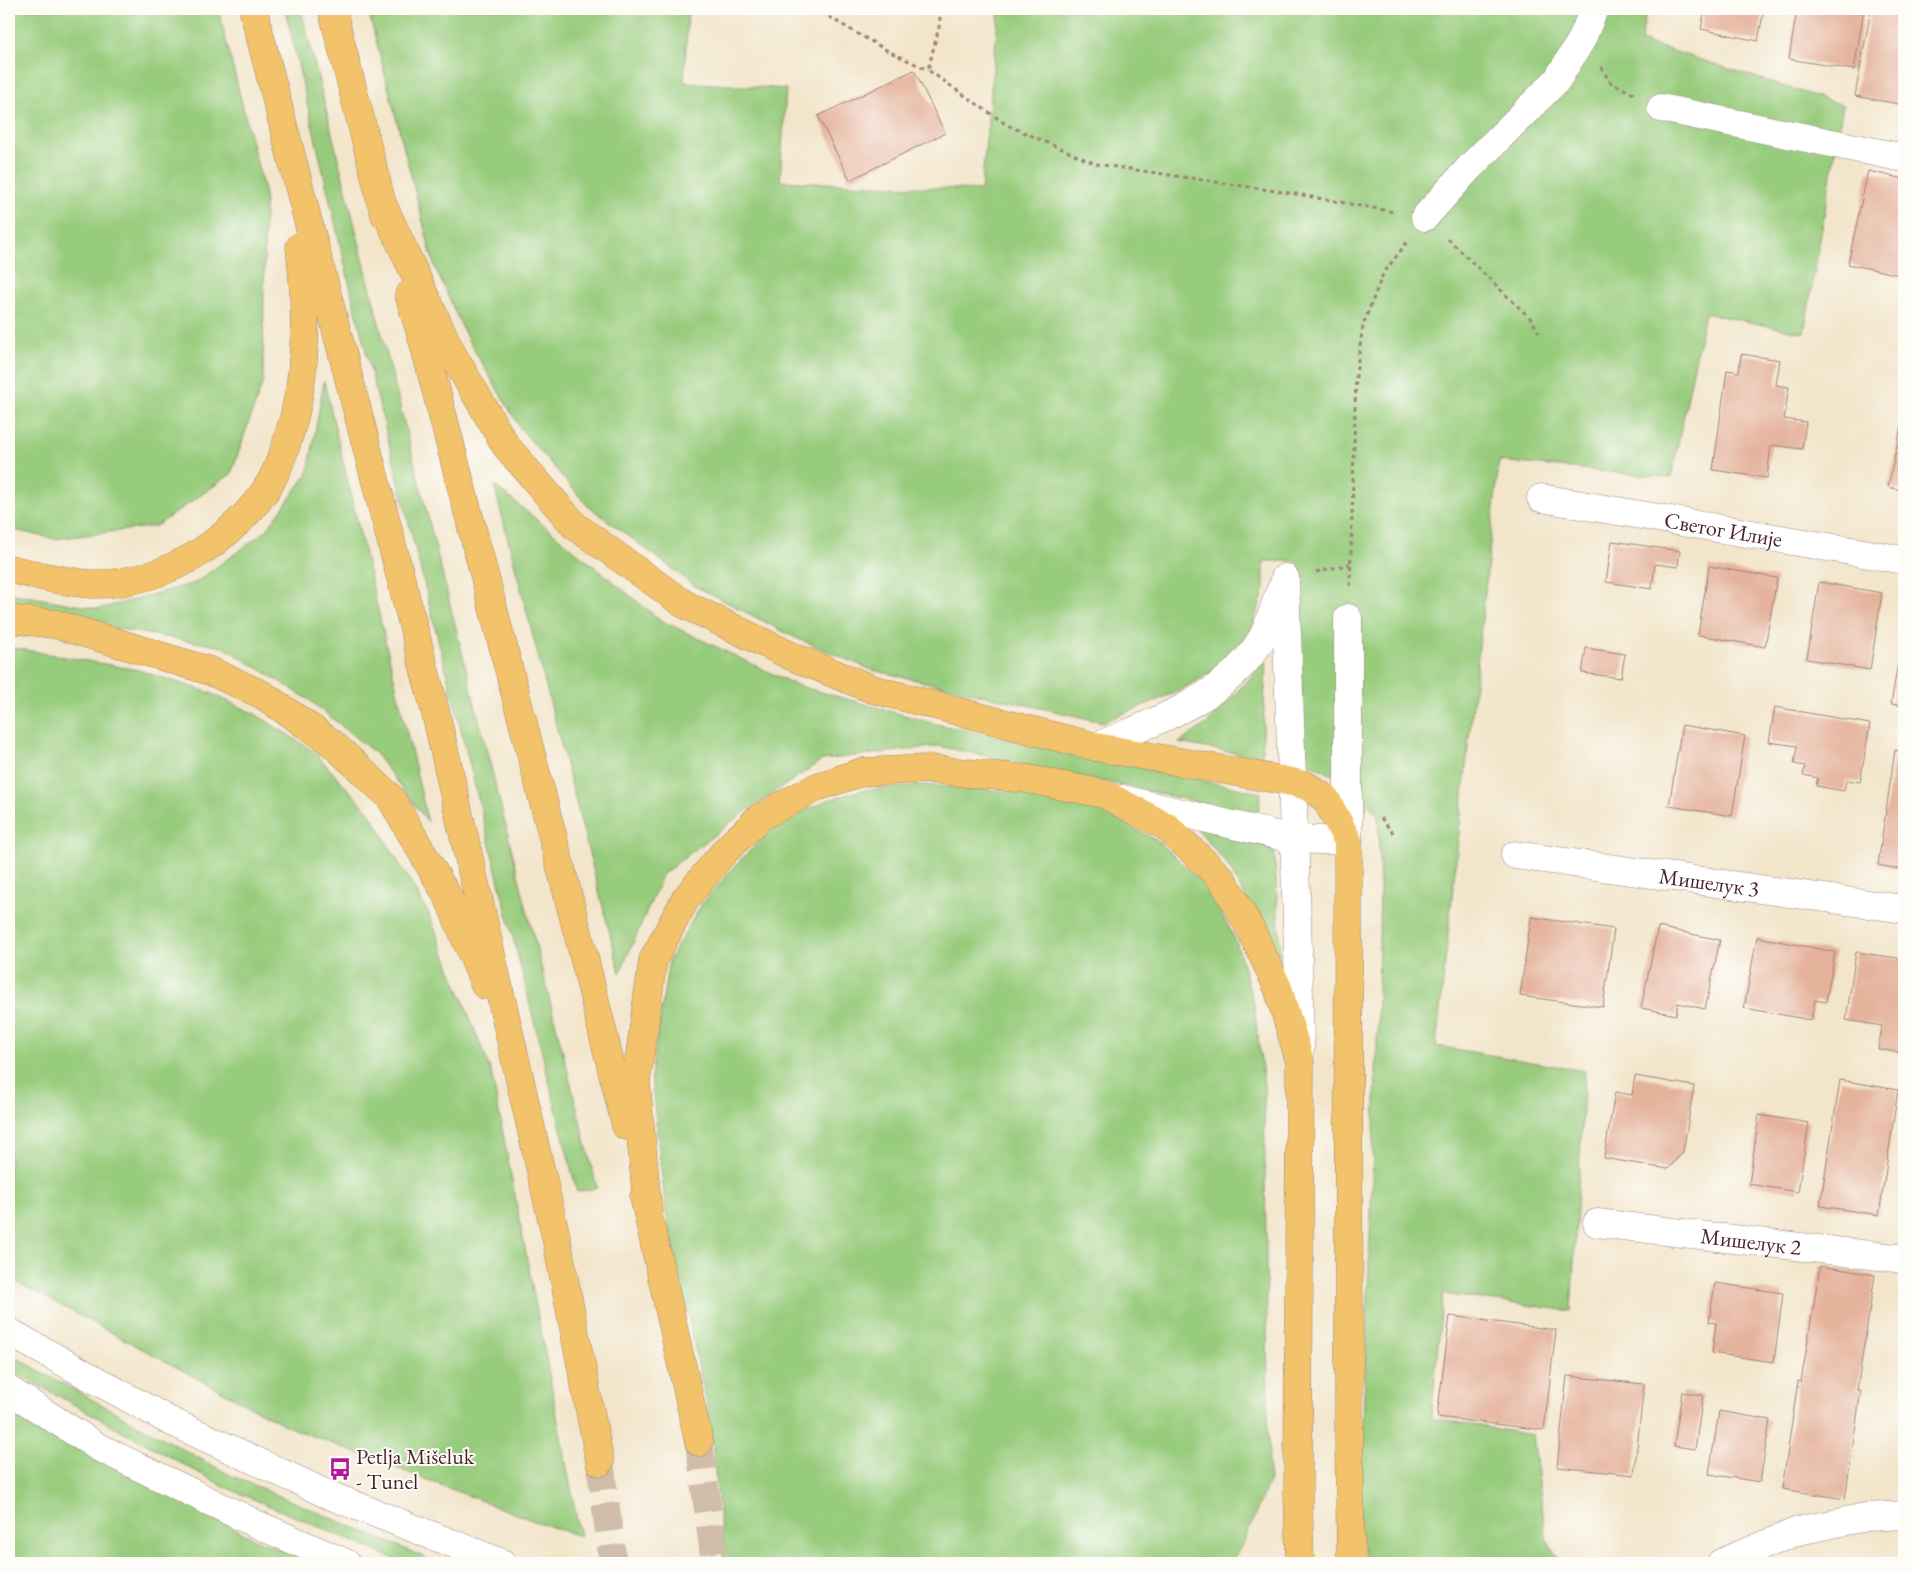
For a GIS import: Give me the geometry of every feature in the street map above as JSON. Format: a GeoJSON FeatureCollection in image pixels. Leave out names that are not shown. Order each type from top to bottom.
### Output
{"type":"FeatureCollection","features":[{"type":"Feature","properties":{"kind":"highway"},"geometry":{"type":"LineString","coordinates":[[253,9],[435,710],[556,1237],[600,1462]]}},
{"type":"Feature","properties":{"kind":"highway"},"geometry":{"type":"LineString","coordinates":[[332,9],[380,199],[424,344],[582,948],[648,1214],[699,1442]]}},
{"type":"Feature","properties":{"kind":"highway"},"geometry":{"type":"LineString","coordinates":[[9,569],[91,584],[116,583],[156,573],[191,558],[216,541],[243,517],[265,490],[281,461],[291,430],[300,395],[305,353],[305,292],[283,129]]}},
{"type":"Feature","properties":{"kind":"highway"},"geometry":{"type":"LineString","coordinates":[[380,199],[452,352],[506,446],[575,526],[684,604],[791,656],[872,689],[1096,747],[1292,782],[1307,786],[1326,799],[1348,842],[1349,1443],[1351,1563]]}},
{"type":"Feature","properties":{"kind":"highway"},"geometry":{"type":"LineString","coordinates":[[9,619],[55,624],[210,671],[263,695],[332,743],[390,798],[439,880],[448,897],[515,1057]]}},
{"type":"Feature","properties":{"kind":"highway"},"geometry":{"type":"LineString","coordinates":[[648,1214],[636,1082],[653,960],[686,898],[725,851],[760,817],[816,787],[862,772],[927,769],[1028,779],[1104,794],[1167,827],[1222,879],[1250,928],[1278,988],[1300,1062],[1296,1557]]}},
{"type":"Feature","properties":{"kind":"street"},"geometry":{"type":"LineString","coordinates":[[1425,218],[1469,168],[1557,80],[1582,39],[1594,9]]}},
{"type":"Feature","properties":{"kind":"street"},"geometry":{"type":"LineString","coordinates":[[1661,108],[1904,158]]}},
{"type":"Feature","properties":{"kind":"street","name":"Светог Илије"},"geometry":{"type":"LineString","coordinates":[[1541,498],[1904,560]]}},
{"type":"Feature","properties":{"kind":"street"},"geometry":{"type":"LineString","coordinates":[[1096,747],[1187,706],[1226,682],[1247,661],[1263,637],[1285,578],[1300,1062]]}},
{"type":"Feature","properties":{"kind":"street"},"geometry":{"type":"LineString","coordinates":[[1104,794],[1293,839],[1348,842],[1348,618]]}},
{"type":"Feature","properties":{"kind":"street","name":"Мишелук 3"},"geometry":{"type":"LineString","coordinates":[[1515,855],[1904,909]]}},
{"type":"Feature","properties":{"kind":"street","name":"Мишелук 2"},"geometry":{"type":"LineString","coordinates":[[1596,1223],[1904,1259]]}},
{"type":"Feature","properties":{"kind":"street"},"geometry":{"type":"LineString","coordinates":[[9,1332],[168,1420],[329,1495],[502,1563]]}},
{"type":"Feature","properties":{"kind":"street"},"geometry":{"type":"LineString","coordinates":[[9,1390],[98,1447],[256,1524],[346,1563]]}},
{"type":"Feature","properties":{"kind":"street"},"geometry":{"type":"LineString","coordinates":[[1721,1563],[1798,1531],[1866,1517],[1904,1514]]}},
{"type":"Feature","properties":{"kind":"path"},"geometry":{"type":"LineString","coordinates":[[815,9],[888,51],[928,70],[1007,125],[1096,164],[1296,194],[1425,218],[1532,320],[1539,333]]}},
{"type":"Feature","properties":{"kind":"path"},"geometry":{"type":"LineString","coordinates":[[928,70],[939,27],[941,9]]}},
{"type":"Feature","properties":{"kind":"path"},"geometry":{"type":"LineString","coordinates":[[1582,39],[1610,82],[1661,108]]}},
{"type":"Feature","properties":{"kind":"path"},"geometry":{"type":"LineString","coordinates":[[1348,618],[1356,375],[1363,325],[1382,274],[1425,218]]}},
{"type":"Feature","properties":{"kind":"green space"},"geometry":{"type":"Polygon","coordinates":[[[9,9],[218,9],[265,194],[263,381],[231,474],[156,526],[55,539],[9,529],[9,9]]]}},
{"type":"Feature","properties":{"kind":"green space"},"geometry":{"type":"Polygon","coordinates":[[[285,9],[301,9],[597,1188],[577,1192],[357,316],[285,9]]]}},
{"type":"Feature","properties":{"kind":"green space"},"geometry":{"type":"Polygon","coordinates":[[[368,9],[688,9],[684,82],[786,89],[780,181],[981,190],[999,9],[1646,9],[1641,41],[1843,105],[1804,333],[1705,313],[1671,478],[1499,461],[1436,1046],[1585,1071],[1571,1311],[1443,1294],[1431,1418],[1533,1435],[1546,1538],[1562,1563],[1367,1563],[1359,1528],[1377,1047],[1380,888],[1378,816],[1353,785],[1317,767],[1295,759],[1297,561],[1264,561],[1264,592],[1250,632],[1237,650],[1212,672],[1179,691],[1103,722],[872,670],[794,637],[695,586],[587,505],[521,429],[467,338],[434,265],[368,9]]]}},
{"type":"Feature","properties":{"kind":"green space"},"geometry":{"type":"Polygon","coordinates":[[[324,381],[428,822],[375,753],[308,699],[224,647],[9,610],[9,593],[99,609],[195,583],[266,531],[308,473],[324,381]]]}},
{"type":"Feature","properties":{"kind":"green space"},"geometry":{"type":"Polygon","coordinates":[[[494,485],[660,620],[796,685],[936,724],[1261,793],[1258,815],[939,746],[822,760],[735,819],[663,874],[620,973],[494,485]]]}},
{"type":"Feature","properties":{"kind":"green space"},"geometry":{"type":"Polygon","coordinates":[[[9,647],[138,670],[208,692],[255,714],[312,750],[369,812],[428,912],[491,1071],[580,1536],[537,1522],[289,1427],[9,1278],[9,647]]]}},
{"type":"Feature","properties":{"kind":"green space"},"geometry":{"type":"Polygon","coordinates":[[[1266,661],[1262,758],[1179,743],[1209,722],[1266,661]]]}},
{"type":"Feature","properties":{"kind":"green space"},"geometry":{"type":"Polygon","coordinates":[[[925,785],[1023,793],[1097,809],[1158,841],[1207,887],[1236,941],[1254,1005],[1264,1085],[1269,1481],[1242,1546],[1230,1563],[724,1563],[710,1420],[666,1213],[651,1076],[669,960],[702,904],[740,860],[776,826],[825,801],[862,790],[925,785]]]}},
{"type":"Feature","properties":{"kind":"green space"},"geometry":{"type":"Polygon","coordinates":[[[1194,825],[1274,848],[1281,964],[1228,865],[1194,825]]]}},
{"type":"Feature","properties":{"kind":"green space"},"geometry":{"type":"Polygon","coordinates":[[[9,1354],[230,1475],[438,1563],[404,1563],[225,1487],[9,1369],[9,1354]]]}},
{"type":"Feature","properties":{"kind":"green space"},"geometry":{"type":"Polygon","coordinates":[[[9,1403],[89,1450],[256,1540],[315,1563],[9,1563],[9,1403]]]}},
{"type":"Feature","properties":{"kind":"building"},"geometry":{"type":"Polygon","coordinates":[[[1705,9],[1764,9],[1758,41],[1701,29],[1705,9]]]}},
{"type":"Feature","properties":{"kind":"building"},"geometry":{"type":"Polygon","coordinates":[[[1797,9],[1864,9],[1854,70],[1789,59],[1797,9]]]}},
{"type":"Feature","properties":{"kind":"building"},"geometry":{"type":"Polygon","coordinates":[[[1871,9],[1904,9],[1904,105],[1855,96],[1871,9]]]}},
{"type":"Feature","properties":{"kind":"building"},"geometry":{"type":"Polygon","coordinates":[[[914,70],[945,133],[850,180],[818,116],[914,70]]]}},
{"type":"Feature","properties":{"kind":"building"},"geometry":{"type":"Polygon","coordinates":[[[1868,171],[1904,179],[1904,276],[1848,264],[1868,171]]]}},
{"type":"Feature","properties":{"kind":"building"},"geometry":{"type":"Polygon","coordinates":[[[1741,354],[1780,360],[1776,385],[1789,387],[1784,419],[1806,422],[1802,449],[1771,445],[1767,478],[1713,470],[1727,370],[1739,372],[1741,354]]]}},
{"type":"Feature","properties":{"kind":"building"},"geometry":{"type":"Polygon","coordinates":[[[1904,417],[1904,491],[1888,487],[1904,417]]]}},
{"type":"Feature","properties":{"kind":"building"},"geometry":{"type":"Polygon","coordinates":[[[1612,541],[1680,551],[1678,567],[1655,564],[1652,589],[1606,582],[1612,541]]]}},
{"type":"Feature","properties":{"kind":"building"},"geometry":{"type":"Polygon","coordinates":[[[1709,566],[1777,578],[1765,647],[1698,635],[1709,566]]]}},
{"type":"Feature","properties":{"kind":"building"},"geometry":{"type":"Polygon","coordinates":[[[1819,582],[1882,593],[1870,670],[1807,659],[1819,582]]]}},
{"type":"Feature","properties":{"kind":"building"},"geometry":{"type":"Polygon","coordinates":[[[1904,634],[1904,706],[1891,704],[1904,634]]]}},
{"type":"Feature","properties":{"kind":"building"},"geometry":{"type":"Polygon","coordinates":[[[1586,648],[1625,654],[1621,678],[1582,673],[1586,648]]]}},
{"type":"Feature","properties":{"kind":"building"},"geometry":{"type":"Polygon","coordinates":[[[1775,707],[1870,724],[1860,782],[1846,780],[1844,791],[1816,786],[1818,778],[1803,775],[1805,766],[1794,764],[1797,746],[1769,742],[1775,707]]]}},
{"type":"Feature","properties":{"kind":"building"},"geometry":{"type":"Polygon","coordinates":[[[1682,725],[1745,736],[1732,816],[1669,806],[1682,725]]]}},
{"type":"Feature","properties":{"kind":"building"},"geometry":{"type":"Polygon","coordinates":[[[1895,750],[1904,752],[1904,870],[1878,865],[1895,750]]]}},
{"type":"Feature","properties":{"kind":"building"},"geometry":{"type":"Polygon","coordinates":[[[1531,917],[1614,929],[1603,1007],[1520,996],[1531,917]]]}},
{"type":"Feature","properties":{"kind":"building"},"geometry":{"type":"Polygon","coordinates":[[[1658,927],[1720,940],[1705,1009],[1678,1003],[1676,1015],[1641,1008],[1658,927]]]}},
{"type":"Feature","properties":{"kind":"building"},"geometry":{"type":"Polygon","coordinates":[[[1757,937],[1835,952],[1826,1002],[1815,1000],[1811,1020],[1744,1008],[1757,937]]]}},
{"type":"Feature","properties":{"kind":"building"},"geometry":{"type":"Polygon","coordinates":[[[1856,952],[1904,959],[1904,1053],[1878,1049],[1882,1026],[1846,1020],[1856,952]]]}},
{"type":"Feature","properties":{"kind":"building"},"geometry":{"type":"Polygon","coordinates":[[[1635,1076],[1694,1086],[1683,1152],[1668,1169],[1604,1158],[1615,1092],[1632,1095],[1635,1076]]]}},
{"type":"Feature","properties":{"kind":"building"},"geometry":{"type":"Polygon","coordinates":[[[1840,1080],[1898,1090],[1879,1215],[1820,1206],[1840,1080]]]}},
{"type":"Feature","properties":{"kind":"building"},"geometry":{"type":"Polygon","coordinates":[[[1759,1115],[1809,1123],[1798,1192],[1749,1184],[1759,1115]]]}},
{"type":"Feature","properties":{"kind":"building"},"geometry":{"type":"Polygon","coordinates":[[[1820,1266],[1875,1275],[1857,1390],[1861,1390],[1845,1499],[1782,1489],[1798,1381],[1801,1382],[1820,1266]]]}},
{"type":"Feature","properties":{"kind":"building"},"geometry":{"type":"Polygon","coordinates":[[[1715,1283],[1783,1293],[1774,1362],[1712,1353],[1716,1323],[1709,1322],[1715,1283]]]}},
{"type":"Feature","properties":{"kind":"building"},"geometry":{"type":"Polygon","coordinates":[[[1450,1316],[1556,1330],[1544,1430],[1437,1417],[1450,1316]]]}},
{"type":"Feature","properties":{"kind":"building"},"geometry":{"type":"Polygon","coordinates":[[[1567,1376],[1644,1384],[1634,1475],[1557,1467],[1567,1376]]]}},
{"type":"Feature","properties":{"kind":"building"},"geometry":{"type":"Polygon","coordinates":[[[1682,1392],[1703,1395],[1695,1449],[1674,1446],[1682,1392]]]}},
{"type":"Feature","properties":{"kind":"building"},"geometry":{"type":"Polygon","coordinates":[[[1719,1411],[1770,1420],[1760,1482],[1709,1474],[1719,1411]]]}},
{"type":"Feature","properties":{"kind":"tunnel"},"geometry":{"type":"LineString","coordinates":[[699,1442],[715,1563]]}},
{"type":"Feature","properties":{"kind":"tunnel"},"geometry":{"type":"LineString","coordinates":[[600,1462],[613,1563]]}},
{"type":"Feature","properties":{"kind":"place","name":"Petlja Mišeluk - Tunel"},"geometry":{"type":"Point","coordinates":[340,1469]}}]}
